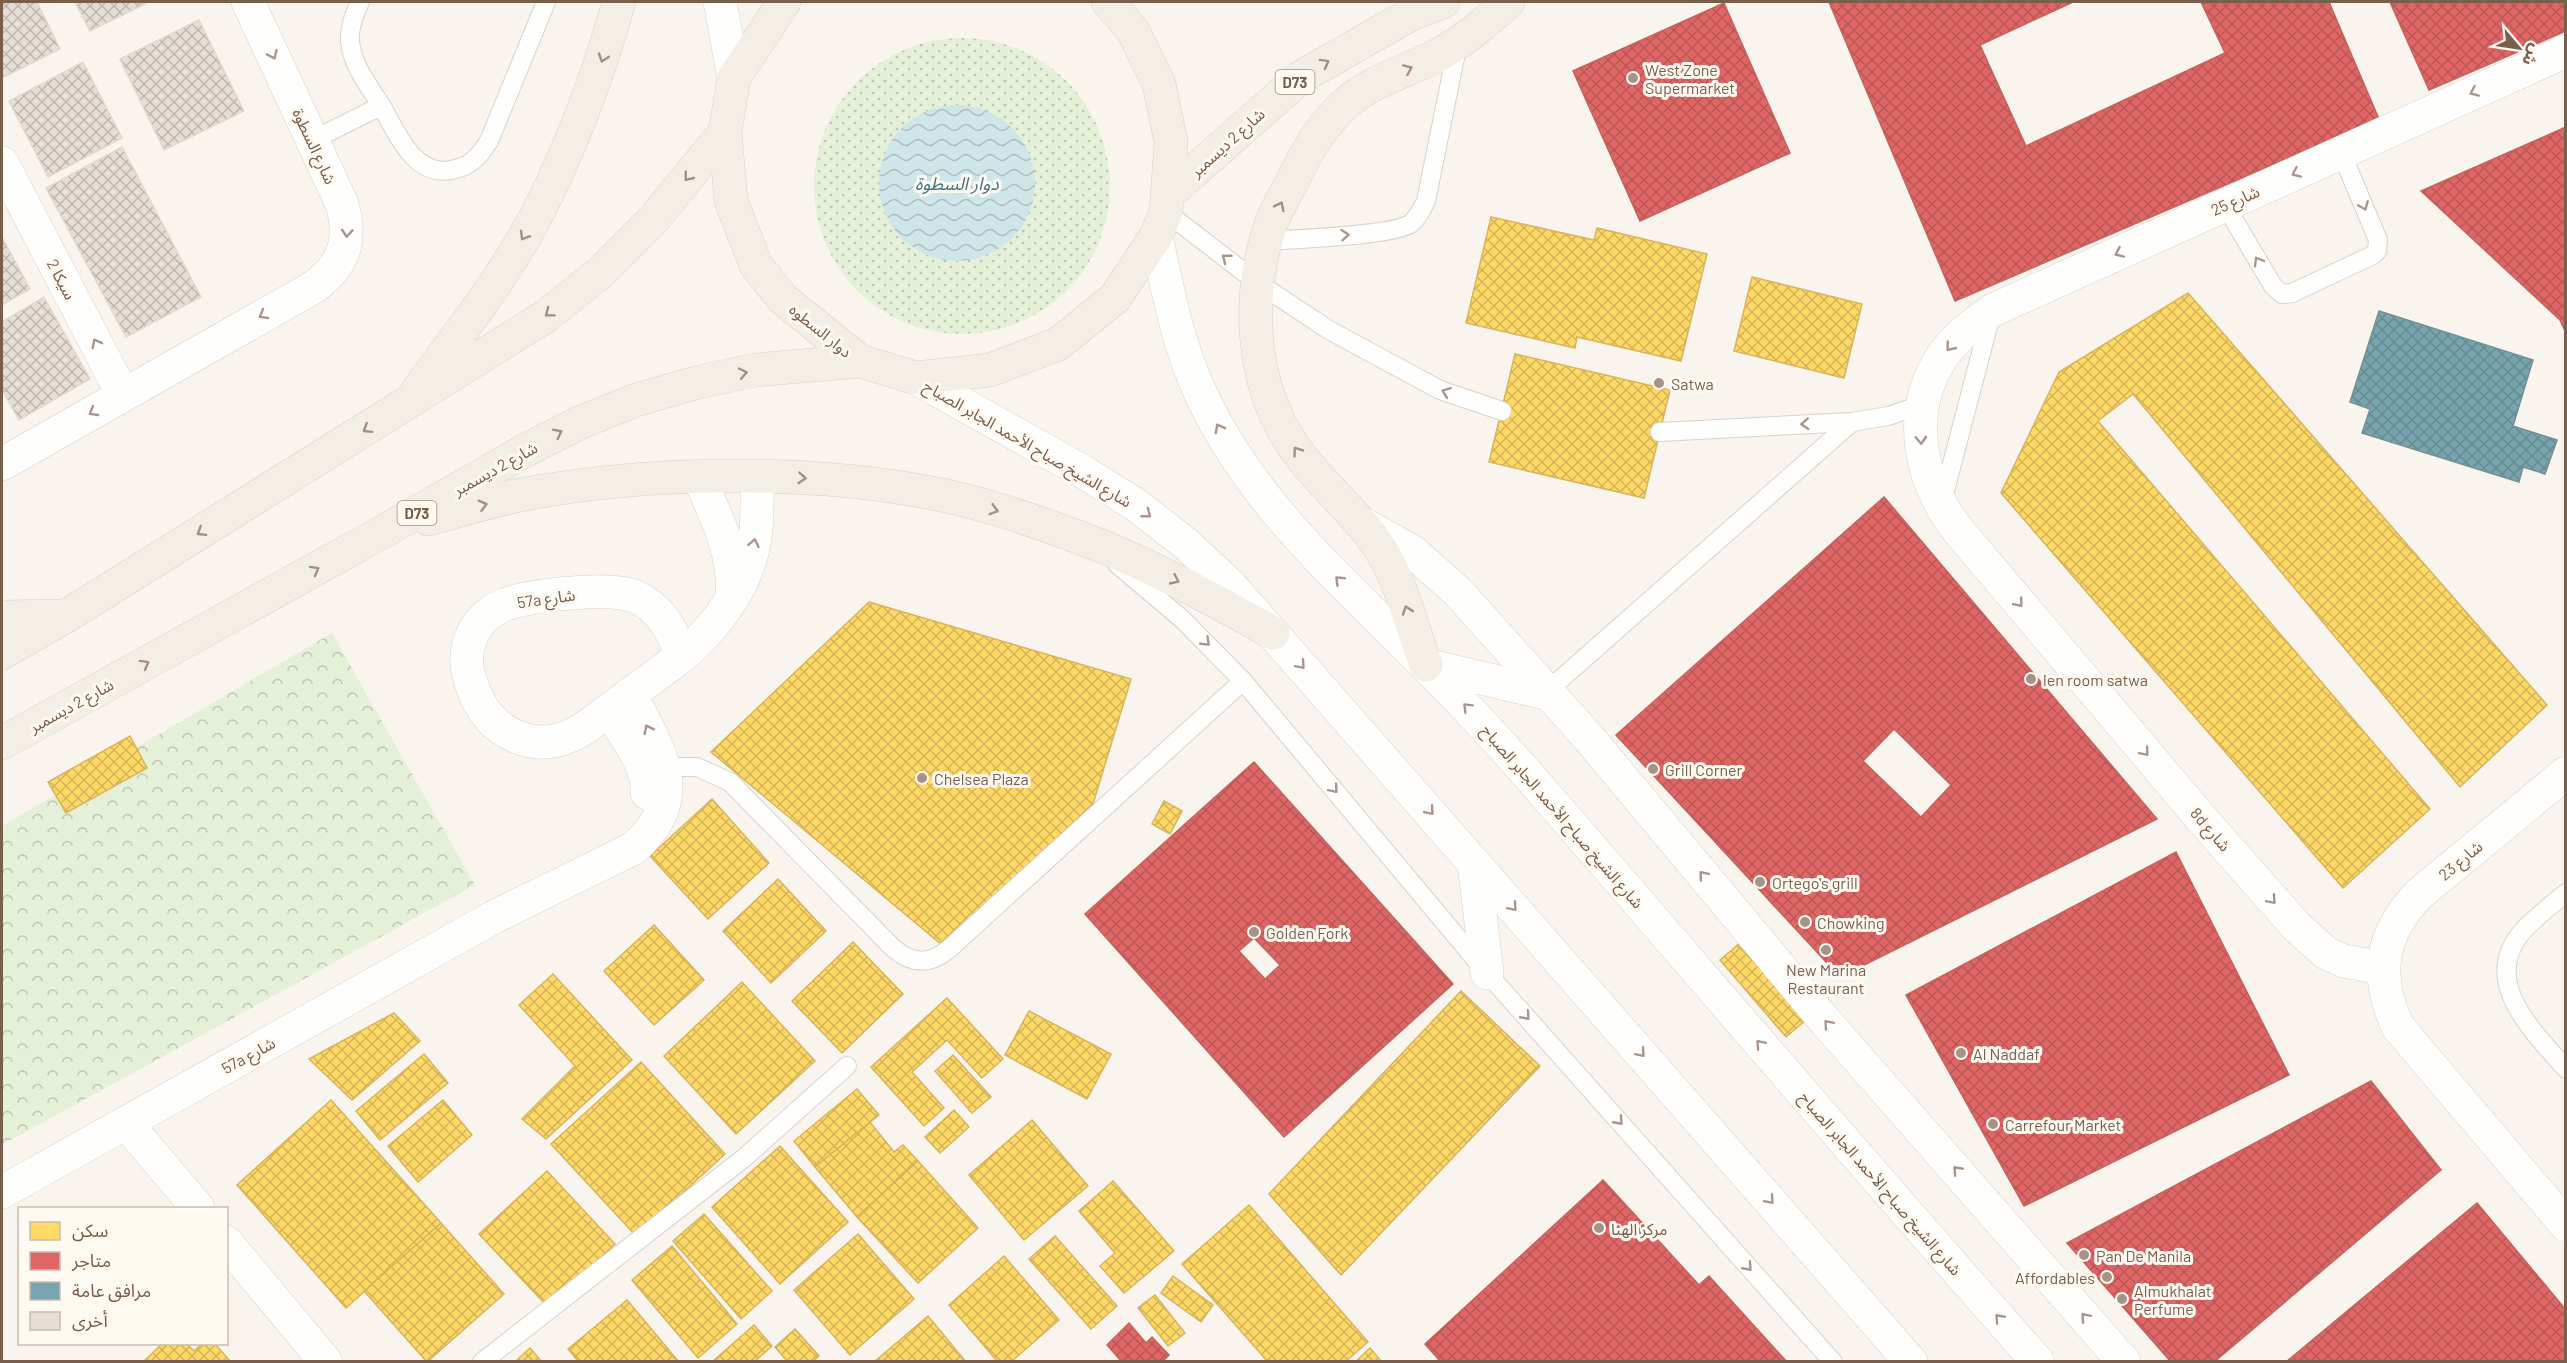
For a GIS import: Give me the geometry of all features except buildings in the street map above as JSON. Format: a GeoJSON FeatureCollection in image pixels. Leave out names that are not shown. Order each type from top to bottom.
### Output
{"type":"FeatureCollection","features":[{"type":"Feature","properties":{"kind":"main road"},"geometry":{"type":"LineString","coordinates":[[408,404],[502,273],[534,219],[562,163],[595,80],[619,2]]}},
{"type":"Feature","properties":{"kind":"main road"},"geometry":{"type":"LineString","coordinates":[[734,78],[784,2]]}},
{"type":"Feature","properties":{"kind":"main road","name":"دوار السطوه"},"geometry":{"type":"LineString","coordinates":[[734,78],[725,132],[731,201],[756,265],[783,299],[860,361],[916,378],[990,370],[1058,344],[1115,298],[1163,214],[1171,142],[1159,84],[1134,31],[1108,2]]}},
{"type":"Feature","properties":{"kind":"main road","name":"شارع 2 ديسمبر"},"geometry":{"type":"LineString","coordinates":[[1163,214],[1301,77],[1413,13],[1443,2]]}},
{"type":"Feature","properties":{"kind":"main road"},"geometry":{"type":"LineString","coordinates":[[1426,665],[1387,559],[1360,522],[1315,475],[1293,446],[1276,415],[1264,381],[1257,345],[1254,307],[1266,241],[1272,222],[1308,149],[1325,125],[1346,104],[1370,86],[1437,56],[1458,43],[1508,2]]}},
{"type":"Feature","properties":{"kind":"main road"},"geometry":{"type":"LineString","coordinates":[[2,653],[68,615],[546,316],[601,272],[652,221],[725,132]]}},
{"type":"Feature","properties":{"kind":"main road","name":"شارع 2 ديسمبر"},"geometry":{"type":"LineString","coordinates":[[2,743],[524,451],[579,423],[636,400],[695,383],[755,370],[860,361]]}},
{"type":"Feature","properties":{"kind":"main road"},"geometry":{"type":"LineString","coordinates":[[386,530],[519,496],[594,484],[669,478],[757,477],[862,483],[928,492],[998,511],[1080,538],[1179,582],[1274,633]]}},
{"type":"Feature","properties":{"kind":"main road"},"geometry":{"type":"LineString","coordinates":[[2,617],[68,615]]}},
{"type":"Feature","properties":{"kind":"street","name":"شارع السطوة"},"geometry":{"type":"LineString","coordinates":[[123,395],[314,287],[326,278],[339,262],[346,243],[347,223],[342,204],[248,2]]}},
{"type":"Feature","properties":{"kind":"street"},"geometry":{"type":"LineString","coordinates":[[720,2],[734,78]]}},
{"type":"Feature","properties":{"kind":"street","name":"شارع 25"},"geometry":{"type":"LineString","coordinates":[[1927,393],[1939,361],[1973,323],[1993,310],[2565,51]]}},
{"type":"Feature","properties":{"kind":"street","name":"سيكا 2"},"geometry":{"type":"LineString","coordinates":[[2,163],[123,395]]}},
{"type":"Feature","properties":{"kind":"street","name":"شارع الشيخ صباح الأحمد الجابر الصباح"},"geometry":{"type":"LineString","coordinates":[[1163,214],[1177,335],[1197,386],[1222,434],[1251,480],[1322,564],[1491,732],[1880,1184],[2038,1362]]}},
{"type":"Feature","properties":{"kind":"street","name":"شارع الشيخ صباح الأحمد الجابر الصباح"},"geometry":{"type":"LineString","coordinates":[[916,378],[1082,471],[1136,505],[1193,550],[1231,586],[1911,1362]]}},
{"type":"Feature","properties":{"kind":"street","name":"8d شارع"},"geometry":{"type":"LineString","coordinates":[[1927,393],[1921,427],[1922,455],[1928,482],[1941,508],[2201,818],[2296,927],[2326,953],[2344,961],[2383,968]]}},
{"type":"Feature","properties":{"kind":"street"},"geometry":{"type":"LineString","coordinates":[[2,464],[123,395]]}},
{"type":"Feature","properties":{"kind":"street","name":"57a شارع"},"geometry":{"type":"LineString","coordinates":[[682,656],[669,627],[650,605],[630,595],[608,590],[507,604],[494,610],[473,632],[466,661],[468,675],[481,705],[503,730],[518,738],[534,742],[551,742],[582,730],[682,656],[710,629],[731,597],[748,564],[755,537],[757,477]]}},
{"type":"Feature","properties":{"kind":"street"},"geometry":{"type":"LineString","coordinates":[[699,478],[728,547],[733,580],[731,597]]}},
{"type":"Feature","properties":{"kind":"street"},"geometry":{"type":"LineString","coordinates":[[1360,522],[1413,552],[1458,592],[1545,693],[1588,737],[1825,1021],[2124,1362]]}},
{"type":"Feature","properties":{"kind":"street"},"geometry":{"type":"LineString","coordinates":[[1426,665],[1545,693]]}},
{"type":"Feature","properties":{"kind":"street","name":"57a شارع"},"geometry":{"type":"LineString","coordinates":[[2,1192],[495,917],[626,852],[641,842],[659,820],[668,785],[665,767],[620,702]]}},
{"type":"Feature","properties":{"kind":"street","name":"57a شارع"},"geometry":{"type":"LineString","coordinates":[[495,917],[633,827],[642,813],[648,784],[620,702]]}},
{"type":"Feature","properties":{"kind":"street","name":"شارع 23"},"geometry":{"type":"LineString","coordinates":[[2383,968],[2386,947],[2393,927],[2419,894],[2565,773]]}},
{"type":"Feature","properties":{"kind":"street"},"geometry":{"type":"LineString","coordinates":[[1474,862],[1487,973]]}},
{"type":"Feature","properties":{"kind":"street"},"geometry":{"type":"LineString","coordinates":[[2383,968],[2384,989],[2389,1009],[2398,1028],[2565,1225]]}},
{"type":"Feature","properties":{"kind":"street"},"geometry":{"type":"LineString","coordinates":[[126,1123],[196,1207]]}},
{"type":"Feature","properties":{"kind":"street"},"geometry":{"type":"LineString","coordinates":[[228,1245],[318,1358]]}},
{"type":"Feature","properties":{"kind":"lane"},"geometry":{"type":"LineString","coordinates":[[360,2],[352,20],[350,40],[354,61],[408,153],[423,166],[442,172],[462,168],[478,158],[489,141],[546,2]]}},
{"type":"Feature","properties":{"kind":"lane"},"geometry":{"type":"LineString","coordinates":[[1266,241],[1385,231],[1410,224],[1420,213],[1426,201],[1458,43]]}},
{"type":"Feature","properties":{"kind":"lane"},"geometry":{"type":"LineString","coordinates":[[312,140],[381,106]]}},
{"type":"Feature","properties":{"kind":"lane"},"geometry":{"type":"LineString","coordinates":[[2225,205],[2273,286],[2282,294],[2292,293],[2373,255],[2377,251],[2378,240],[2341,152]]}},
{"type":"Feature","properties":{"kind":"lane"},"geometry":{"type":"LineString","coordinates":[[1163,214],[1258,283],[1329,330],[1440,390],[1502,411]]}},
{"type":"Feature","properties":{"kind":"lane"},"geometry":{"type":"LineString","coordinates":[[1941,508],[1993,310]]}},
{"type":"Feature","properties":{"kind":"lane"},"geometry":{"type":"LineString","coordinates":[[1660,432],[1852,422],[1888,416],[1927,393]]}},
{"type":"Feature","properties":{"kind":"lane"},"geometry":{"type":"LineString","coordinates":[[1545,693],[1852,422]]}},
{"type":"Feature","properties":{"kind":"lane"},"geometry":{"type":"LineString","coordinates":[[1080,538],[1149,590],[1213,649],[1243,681],[1487,973],[1833,1362]]}},
{"type":"Feature","properties":{"kind":"lane"},"geometry":{"type":"LineString","coordinates":[[665,767],[697,768],[730,782],[892,947],[903,956],[915,961],[928,961],[941,956],[951,948],[1243,681]]}},
{"type":"Feature","properties":{"kind":"lane"},"geometry":{"type":"LineString","coordinates":[[2565,892],[2519,935],[2510,954],[2507,975],[2510,996],[2520,1015],[2565,1069]]}},
{"type":"Feature","properties":{"kind":"lane"},"geometry":{"type":"LineString","coordinates":[[482,1362],[744,1158],[847,1066]]}},
{"type":"Feature","properties":{"kind":"green space"},"geometry":{"type":"Polygon","coordinates":[[[962,38],[991,41],[1019,49],[1044,63],[1067,81],[1085,104],[1099,129],[1107,157],[1110,186],[1107,215],[1099,243],[1085,268],[1067,291],[1044,309],[1019,323],[991,331],[962,334],[933,331],[905,323],[880,309],[857,291],[839,268],[825,243],[817,215],[814,186],[817,157],[825,129],[839,104],[857,81],[880,63],[905,49],[933,41],[962,38]]]}},
{"type":"Feature","properties":{"kind":"green space"},"geometry":{"type":"Polygon","coordinates":[[[332,633],[475,885],[2,1145],[2,826],[332,633]]]}},
{"type":"Feature","properties":{"kind":"water","name":"دوار السطوة"},"geometry":{"type":"Polygon","coordinates":[[[957,105],[987,111],[1012,128],[1029,153],[1035,183],[1029,213],[1012,238],[987,255],[957,261],[927,255],[902,238],[885,213],[879,183],[885,153],[902,128],[927,111],[957,105]]]}},
{"type":"Feature","properties":{"kind":"place","name":"West Zone Supermarket"},"geometry":{"type":"Point","coordinates":[1633,78]}},
{"type":"Feature","properties":{"kind":"place","name":"Satwa"},"geometry":{"type":"Point","coordinates":[1659,383]}},
{"type":"Feature","properties":{"kind":"place","name":"len room satwa"},"geometry":{"type":"Point","coordinates":[2031,679]}},
{"type":"Feature","properties":{"kind":"place","name":"Grill Corner"},"geometry":{"type":"Point","coordinates":[1653,769]}},
{"type":"Feature","properties":{"kind":"place","name":"Chelsea Plaza"},"geometry":{"type":"Point","coordinates":[922,778]}},
{"type":"Feature","properties":{"kind":"place","name":"Ortego's grill"},"geometry":{"type":"Point","coordinates":[1760,882]}},
{"type":"Feature","properties":{"kind":"place","name":"Chowking"},"geometry":{"type":"Point","coordinates":[1805,922]}},
{"type":"Feature","properties":{"kind":"place","name":"Golden Fork"},"geometry":{"type":"Point","coordinates":[1254,932]}},
{"type":"Feature","properties":{"kind":"place","name":"New Marina Restaurant"},"geometry":{"type":"Point","coordinates":[1826,950]}},
{"type":"Feature","properties":{"kind":"place","name":"Al Naddaf"},"geometry":{"type":"Point","coordinates":[1961,1053]}},
{"type":"Feature","properties":{"kind":"place","name":"Carrefour Market"},"geometry":{"type":"Point","coordinates":[1993,1124]}},
{"type":"Feature","properties":{"kind":"place","name":"مركز الهنا"},"geometry":{"type":"Point","coordinates":[1599,1228]}},
{"type":"Feature","properties":{"kind":"place","name":"Pan De Manila"},"geometry":{"type":"Point","coordinates":[2084,1255]}},
{"type":"Feature","properties":{"kind":"place","name":"Affordables"},"geometry":{"type":"Point","coordinates":[2107,1277]}},
{"type":"Feature","properties":{"kind":"place","name":"Almukhalat Perfume"},"geometry":{"type":"Point","coordinates":[2122,1299]}}]}
